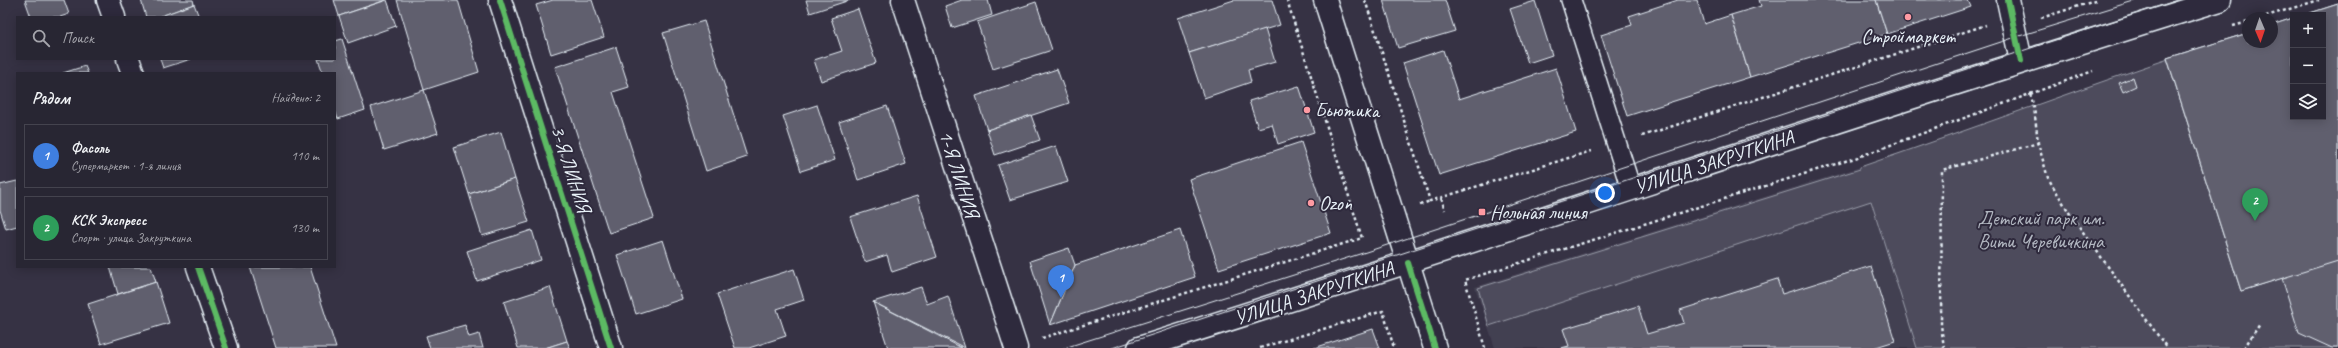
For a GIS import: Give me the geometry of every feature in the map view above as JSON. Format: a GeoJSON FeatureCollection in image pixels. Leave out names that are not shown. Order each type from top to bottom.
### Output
{"type":"FeatureCollection","features":[{"type":"Feature","properties":{"kind":"main road"},"geometry":{"type":"LineString","coordinates":[[108,0],[114,16]]}},
{"type":"Feature","properties":{"kind":"main road","name":"3-Я ЛИНИЯ"},"geometry":{"type":"LineString","coordinates":[[500,0],[611,348]]}},
{"type":"Feature","properties":{"kind":"main road","name":"1-Я ЛИНИЯ"},"geometry":{"type":"LineString","coordinates":[[903,0],[1015,347]]}},
{"type":"Feature","properties":{"kind":"main road"},"geometry":{"type":"LineString","coordinates":[[1325,0],[1435,348]]}},
{"type":"Feature","properties":{"kind":"main road","name":"УЛИЦА ЗАКРУТКИНА"},"geometry":{"type":"LineString","coordinates":[[1139,348],[1408,263],[2021,61],[2220,0]]}},
{"type":"Feature","properties":{"kind":"main road"},"geometry":{"type":"LineString","coordinates":[[2010,8],[2021,61]]}},
{"type":"Feature","properties":{"kind":"main road"},"geometry":{"type":"LineString","coordinates":[[128,60],[133,72]]}},
{"type":"Feature","properties":{"kind":"main road"},"geometry":{"type":"LineString","coordinates":[[198,268],[226,348]]}},
{"type":"Feature","properties":{"kind":"lane"},"geometry":{"type":"LineString","coordinates":[[1571,0],[1631,189]]}},
{"type":"Feature","properties":{"kind":"path"},"geometry":{"type":"LineString","coordinates":[[1015,347],[1362,238],[1287,0]]}},
{"type":"Feature","properties":{"kind":"path"},"geometry":{"type":"LineString","coordinates":[[1365,0],[1430,201],[1617,144],[2010,8],[2041,18],[2098,0]]}},
{"type":"Feature","properties":{"kind":"path"},"geometry":{"type":"LineString","coordinates":[[2278,13],[2319,0]]}},
{"type":"Feature","properties":{"kind":"path"},"geometry":{"type":"LineString","coordinates":[[2226,28],[2242,24]]}},
{"type":"Feature","properties":{"kind":"path"},"geometry":{"type":"LineString","coordinates":[[1485,348],[1465,280],[1855,158],[2094,71]]}},
{"type":"Feature","properties":{"kind":"path"},"geometry":{"type":"LineString","coordinates":[[2030,94],[2034,107],[2038,143],[2048,178],[2070,214],[2166,348]]}},
{"type":"Feature","properties":{"kind":"path"},"geometry":{"type":"LineString","coordinates":[[1944,348],[1941,324],[1942,170],[2038,143]]}},
{"type":"Feature","properties":{"kind":"path"},"geometry":{"type":"LineString","coordinates":[[1441,198],[1445,210]]}},
{"type":"Feature","properties":{"kind":"path"},"geometry":{"type":"LineString","coordinates":[[1260,348],[1383,311],[1394,348]]}},
{"type":"Feature","properties":{"kind":"path"},"geometry":{"type":"LineString","coordinates":[[2244,348],[2260,324]]}},
{"type":"Feature","properties":{"kind":"shaded area"},"geometry":{"type":"Polygon","coordinates":[[[1860,167],[1917,348],[1495,348],[1475,287],[1860,167]]]}},
{"type":"Feature","properties":{"kind":"green space","name":"Детский парк им. Вити Черевичкина"},"geometry":{"type":"Polygon","coordinates":[[[2338,4],[2338,348],[1917,348],[1871,201],[1489,326],[1478,288],[1860,169],[1860,167],[2102,82],[2242,35],[2242,48],[2274,48],[2290,106],[2290,120],[2326,120],[2326,13],[2338,4]]]}},
{"type":"Feature","properties":{"kind":"building"},"geometry":{"type":"Polygon","coordinates":[[[25,0],[64,0],[69,14],[63,16],[31,16],[25,0]]]}},
{"type":"Feature","properties":{"kind":"building"},"geometry":{"type":"Polygon","coordinates":[[[141,0],[193,0],[194,4],[161,16],[146,16],[141,0]]]}},
{"type":"Feature","properties":{"kind":"building"},"geometry":{"type":"Polygon","coordinates":[[[334,0],[386,0],[339,16],[334,0]]]}},
{"type":"Feature","properties":{"kind":"building"},"geometry":{"type":"Polygon","coordinates":[[[387,0],[396,26],[348,43],[339,16],[387,0]]]}},
{"type":"Feature","properties":{"kind":"building"},"geometry":{"type":"Polygon","coordinates":[[[397,0],[458,0],[479,72],[424,90],[397,0]]]}},
{"type":"Feature","properties":{"kind":"building"},"geometry":{"type":"Polygon","coordinates":[[[553,0],[592,0],[604,37],[551,54],[536,5],[553,0]]]}},
{"type":"Feature","properties":{"kind":"building"},"geometry":{"type":"Polygon","coordinates":[[[806,0],[850,0],[810,13],[806,0]]]}},
{"type":"Feature","properties":{"kind":"building"},"geometry":{"type":"Polygon","coordinates":[[[962,0],[988,0],[992,15],[952,28],[945,6],[962,0]]]}},
{"type":"Feature","properties":{"kind":"building"},"geometry":{"type":"Polygon","coordinates":[[[1234,0],[1272,0],[1280,25],[1189,53],[1178,18],[1234,0]]]}},
{"type":"Feature","properties":{"kind":"building"},"geometry":{"type":"Polygon","coordinates":[[[1383,0],[1445,0],[1455,31],[1398,48],[1383,0]]]}},
{"type":"Feature","properties":{"kind":"building"},"geometry":{"type":"Polygon","coordinates":[[[1678,0],[1697,0],[1704,24],[1731,15],[1750,77],[1627,116],[1601,35],[1632,25],[1629,16],[1678,0]]]}},
{"type":"Feature","properties":{"kind":"building"},"geometry":{"type":"Polygon","coordinates":[[[1759,0],[1876,0],[1887,34],[1750,77],[1731,15],[1761,6],[1759,0]]]}},
{"type":"Feature","properties":{"kind":"building"},"geometry":{"type":"Polygon","coordinates":[[[1876,0],[1968,0],[1971,7],[1887,34],[1876,0]]]}},
{"type":"Feature","properties":{"kind":"building"},"geometry":{"type":"Polygon","coordinates":[[[1535,1],[1552,55],[1528,63],[1510,9],[1535,1]]]}},
{"type":"Feature","properties":{"kind":"building"},"geometry":{"type":"Polygon","coordinates":[[[1036,2],[1052,50],[993,69],[977,22],[1036,2]]]}},
{"type":"Feature","properties":{"kind":"building"},"geometry":{"type":"Polygon","coordinates":[[[194,4],[199,16],[161,16],[194,4]]]}},
{"type":"Feature","properties":{"kind":"building"},"geometry":{"type":"Polygon","coordinates":[[[2338,4],[2338,348],[2332,348],[2299,333],[2282,278],[2241,291],[2167,58],[2242,35],[2242,48],[2278,48],[2278,23],[2290,19],[2290,120],[2326,120],[2326,12],[2313,12],[2338,4]]]}},
{"type":"Feature","properties":{"kind":"building"},"geometry":{"type":"Polygon","coordinates":[[[2338,4],[2338,261],[2241,291],[2167,58],[2242,35],[2242,48],[2278,48],[2278,23],[2290,19],[2290,120],[2326,120],[2326,12],[2313,12],[2338,4]]]}},
{"type":"Feature","properties":{"kind":"building"},"geometry":{"type":"Polygon","coordinates":[[[858,9],[876,63],[821,81],[814,60],[842,51],[831,18],[858,9]]]}},
{"type":"Feature","properties":{"kind":"building"},"geometry":{"type":"Polygon","coordinates":[[[704,21],[747,157],[706,171],[663,33],[704,21]]]}},
{"type":"Feature","properties":{"kind":"building"},"geometry":{"type":"Polygon","coordinates":[[[1265,29],[1275,62],[1248,70],[1251,82],[1204,98],[1189,53],[1265,29]]]}},
{"type":"Feature","properties":{"kind":"building"},"geometry":{"type":"Polygon","coordinates":[[[342,39],[365,110],[338,119],[336,113],[336,72],[323,72],[318,60],[336,60],[336,41],[342,39]]]}},
{"type":"Feature","properties":{"kind":"building"},"geometry":{"type":"Polygon","coordinates":[[[616,47],[629,87],[613,92],[654,218],[609,233],[555,67],[616,47]]]}},
{"type":"Feature","properties":{"kind":"building"},"geometry":{"type":"Polygon","coordinates":[[[1443,50],[1459,99],[1556,68],[1576,132],[1439,175],[1403,63],[1443,50]]]}},
{"type":"Feature","properties":{"kind":"building"},"geometry":{"type":"Polygon","coordinates":[[[160,60],[188,60],[163,68],[160,60]]]}},
{"type":"Feature","properties":{"kind":"building"},"geometry":{"type":"Polygon","coordinates":[[[85,66],[88,72],[66,72],[85,66]]]}},
{"type":"Feature","properties":{"kind":"building"},"geometry":{"type":"Polygon","coordinates":[[[1057,69],[1069,103],[987,130],[976,96],[1057,69]]]}},
{"type":"Feature","properties":{"kind":"building"},"geometry":{"type":"Polygon","coordinates":[[[2133,77],[2136,86],[2123,92],[2119,83],[2133,77]]]}},
{"type":"Feature","properties":{"kind":"building"},"geometry":{"type":"Polygon","coordinates":[[[1299,86],[1314,132],[1278,144],[1272,124],[1258,128],[1249,101],[1299,86]]]}},
{"type":"Feature","properties":{"kind":"building"},"geometry":{"type":"Polygon","coordinates":[[[424,90],[438,133],[384,150],[371,107],[424,90]]]}},
{"type":"Feature","properties":{"kind":"building"},"geometry":{"type":"Polygon","coordinates":[[[817,105],[835,160],[801,171],[783,116],[817,105]]]}},
{"type":"Feature","properties":{"kind":"building"},"geometry":{"type":"Polygon","coordinates":[[[887,106],[906,164],[858,180],[839,122],[887,106]]]}},
{"type":"Feature","properties":{"kind":"building"},"geometry":{"type":"Polygon","coordinates":[[[1031,115],[1040,140],[995,155],[987,130],[1031,115]]]}},
{"type":"Feature","properties":{"kind":"building"},"geometry":{"type":"Polygon","coordinates":[[[501,132],[515,179],[469,194],[454,147],[501,132]]]}},
{"type":"Feature","properties":{"kind":"building"},"geometry":{"type":"Polygon","coordinates":[[[1301,142],[1331,233],[1219,269],[1189,179],[1301,142]]]}},
{"type":"Feature","properties":{"kind":"building"},"geometry":{"type":"Polygon","coordinates":[[[1056,146],[1068,182],[1010,200],[998,165],[1056,146]]]}},
{"type":"Feature","properties":{"kind":"building"},"geometry":{"type":"Polygon","coordinates":[[[515,179],[529,222],[482,236],[469,194],[515,179]]]}},
{"type":"Feature","properties":{"kind":"building"},"geometry":{"type":"Polygon","coordinates":[[[16,181],[16,226],[6,229],[0,210],[0,185],[16,181]]]}},
{"type":"Feature","properties":{"kind":"building"},"geometry":{"type":"Polygon","coordinates":[[[917,196],[937,257],[892,272],[887,255],[865,262],[850,217],[917,196]]]}},
{"type":"Feature","properties":{"kind":"building"},"geometry":{"type":"Polygon","coordinates":[[[532,230],[541,260],[477,281],[467,251],[532,230]]]}},
{"type":"Feature","properties":{"kind":"building"},"geometry":{"type":"Polygon","coordinates":[[[1180,230],[1195,277],[1050,325],[1075,265],[1180,230]]]}},
{"type":"Feature","properties":{"kind":"building"},"geometry":{"type":"Polygon","coordinates":[[[663,240],[682,299],[636,314],[617,255],[663,240]]]}},
{"type":"Feature","properties":{"kind":"building"},"geometry":{"type":"Polygon","coordinates":[[[1069,248],[1075,265],[1050,325],[1030,261],[1069,248]]]}},
{"type":"Feature","properties":{"kind":"building"},"geometry":{"type":"Polygon","coordinates":[[[1871,266],[1895,341],[1873,348],[1561,348],[1569,346],[1563,329],[1638,306],[1647,334],[1684,323],[1680,310],[1777,279],[1782,294],[1871,266]]]}},
{"type":"Feature","properties":{"kind":"building"},"geometry":{"type":"Polygon","coordinates":[[[110,268],[151,268],[156,282],[118,294],[110,268]]]}},
{"type":"Feature","properties":{"kind":"building"},"geometry":{"type":"Polygon","coordinates":[[[250,268],[310,268],[336,348],[276,348],[250,268]]]}},
{"type":"Feature","properties":{"kind":"building"},"geometry":{"type":"Polygon","coordinates":[[[794,269],[804,300],[777,309],[786,336],[749,348],[735,348],[717,294],[794,269]]]}},
{"type":"Feature","properties":{"kind":"building"},"geometry":{"type":"Polygon","coordinates":[[[156,282],[169,323],[101,344],[88,304],[156,282]]]}},
{"type":"Feature","properties":{"kind":"building"},"geometry":{"type":"Polygon","coordinates":[[[550,287],[567,341],[545,348],[518,348],[504,302],[550,287]]]}},
{"type":"Feature","properties":{"kind":"building"},"geometry":{"type":"Polygon","coordinates":[[[921,287],[927,304],[948,296],[965,348],[873,302],[921,287]]]}},
{"type":"Feature","properties":{"kind":"building"},"geometry":{"type":"Polygon","coordinates":[[[873,302],[962,348],[888,348],[873,302]]]}},
{"type":"Feature","properties":{"kind":"building"},"geometry":{"type":"Polygon","coordinates":[[[465,325],[469,337],[479,334],[483,348],[430,348],[426,336],[465,325]]]}},
{"type":"Feature","properties":{"kind":"building"},"geometry":{"type":"Polygon","coordinates":[[[1373,329],[1380,348],[1314,348],[1373,329]]]}},
{"type":"Feature","properties":{"kind":"building"},"geometry":{"type":"Polygon","coordinates":[[[567,341],[570,348],[545,348],[567,341]]]}},
{"type":"Feature","properties":{"kind":"tram line"},"geometry":{"type":"LineString","coordinates":[[1064,348],[1366,252],[2016,37],[2137,0]]}},
{"type":"Feature","properties":{"kind":"tram line"},"geometry":{"type":"LineString","coordinates":[[1112,348],[2178,0]]}},
{"type":"Feature","properties":{"kind":"cycle path"},"geometry":{"type":"LineString","coordinates":[[500,0],[611,348]]}},
{"type":"Feature","properties":{"kind":"cycle path"},"geometry":{"type":"LineString","coordinates":[[2008,0],[2021,61]]}},
{"type":"Feature","properties":{"kind":"cycle path"},"geometry":{"type":"LineString","coordinates":[[1408,263],[1435,348]]}},
{"type":"Feature","properties":{"kind":"cycle path"},"geometry":{"type":"LineString","coordinates":[[198,268],[226,348]]}},
{"type":"Feature","properties":{"kind":"place","name":"Строймаркет"},"geometry":{"type":"Point","coordinates":[1908,17]}},
{"type":"Feature","properties":{"kind":"place","name":"Бьютика"},"geometry":{"type":"Point","coordinates":[1307,110]}},
{"type":"Feature","properties":{"kind":"place","name":"Ozon"},"geometry":{"type":"Point","coordinates":[1311,203]}},
{"type":"Feature","properties":{"kind":"place","name":"Нольная линия"},"geometry":{"type":"Point","coordinates":[1482,212]}},
{"type":"Feature","properties":{"kind":"place","name":"КСК Экспресс"},"geometry":{"type":"Point","coordinates":[2255,221]}},
{"type":"Feature","properties":{"kind":"place","name":"Фасоль"},"geometry":{"type":"Point","coordinates":[1061,298]}}]}
